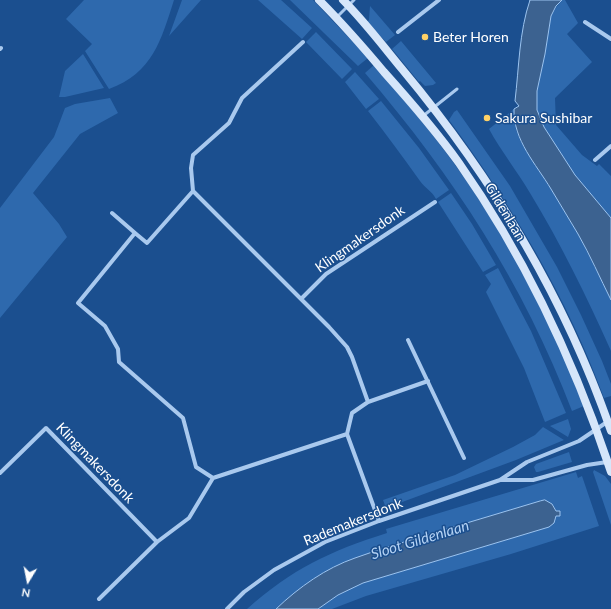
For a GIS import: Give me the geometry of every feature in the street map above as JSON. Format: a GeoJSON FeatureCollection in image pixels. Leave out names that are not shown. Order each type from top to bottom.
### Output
{"type":"FeatureCollection","features":[{"type":"Feature","properties":{"kind":"street","name":"Gildenlaan"},"geometry":{"type":"LineString","coordinates":[[319,0],[336,17],[423,116],[459,163],[509,242],[543,305],[571,365],[609,462],[611,472]]}},
{"type":"Feature","properties":{"kind":"street"},"geometry":{"type":"LineString","coordinates":[[398,32],[439,0]]}},
{"type":"Feature","properties":{"kind":"street","name":"Gildenlaan"},"geometry":{"type":"LineString","coordinates":[[348,2],[434,107],[469,155],[519,233],[550,288],[576,341],[611,431]]}},
{"type":"Feature","properties":{"kind":"street"},"geometry":{"type":"LineString","coordinates":[[585,22],[611,39]]}},
{"type":"Feature","properties":{"kind":"street"},"geometry":{"type":"LineString","coordinates":[[303,42],[242,98],[229,123],[192,155],[191,168],[193,191],[341,339],[352,357],[368,402]]}},
{"type":"Feature","properties":{"kind":"street"},"geometry":{"type":"LineString","coordinates":[[595,160],[611,146]]}},
{"type":"Feature","properties":{"kind":"street"},"geometry":{"type":"LineString","coordinates":[[112,213],[146,242],[193,191]]}},
{"type":"Feature","properties":{"kind":"street","name":"Klingmakersdonk"},"geometry":{"type":"LineString","coordinates":[[301,299],[326,274],[435,202]]}},
{"type":"Feature","properties":{"kind":"street"},"geometry":{"type":"LineString","coordinates":[[135,233],[78,303],[105,326],[118,349],[119,362],[183,418],[196,467],[213,478]]}},
{"type":"Feature","properties":{"kind":"street"},"geometry":{"type":"LineString","coordinates":[[408,340],[464,458]]}},
{"type":"Feature","properties":{"kind":"street"},"geometry":{"type":"LineString","coordinates":[[378,521],[347,434],[352,414],[368,402],[428,381]]}},
{"type":"Feature","properties":{"kind":"street","name":"Rademakersdonk"},"geometry":{"type":"LineString","coordinates":[[227,609],[244,592],[274,570],[325,542],[378,521],[500,480],[527,462],[579,441],[608,422]]}},
{"type":"Feature","properties":{"kind":"street","name":"Klingmakersdonk"},"geometry":{"type":"LineString","coordinates":[[0,473],[46,428],[157,542]]}},
{"type":"Feature","properties":{"kind":"street"},"geometry":{"type":"LineString","coordinates":[[99,599],[157,542],[189,518],[213,478],[347,434]]}},
{"type":"Feature","properties":{"kind":"street","name":"Rademakersdonk"},"geometry":{"type":"LineString","coordinates":[[500,480],[533,480],[587,465],[609,462]]}},
{"type":"Feature","properties":{"kind":"lane"},"geometry":{"type":"LineString","coordinates":[[336,17],[348,2]]}},
{"type":"Feature","properties":{"kind":"lane"},"geometry":{"type":"LineString","coordinates":[[423,116],[457,89]]}},
{"type":"Feature","properties":{"kind":"shaded area"},"geometry":{"type":"Polygon","coordinates":[[[84,0],[174,0],[165,29],[153,54],[136,74],[109,89],[85,51],[92,44],[66,19],[84,0]]]}},
{"type":"Feature","properties":{"kind":"shaded area"},"geometry":{"type":"Polygon","coordinates":[[[182,0],[201,0],[169,36],[182,0]]]}},
{"type":"Feature","properties":{"kind":"shaded area"},"geometry":{"type":"Polygon","coordinates":[[[258,0],[281,0],[312,28],[302,39],[258,0]]]}},
{"type":"Feature","properties":{"kind":"shaded area"},"geometry":{"type":"Polygon","coordinates":[[[290,0],[313,0],[368,58],[358,66],[290,0]]]}},
{"type":"Feature","properties":{"kind":"shaded area"},"geometry":{"type":"Polygon","coordinates":[[[562,0],[565,0],[578,23],[567,34],[592,62],[555,98],[556,125],[582,155],[597,166],[599,164],[611,176],[611,218],[575,175],[544,127],[537,110],[537,91],[551,16],[562,0]]]}},
{"type":"Feature","properties":{"kind":"shaded area"},"geometry":{"type":"Polygon","coordinates":[[[370,6],[395,35],[386,42],[367,22],[369,20],[370,6]]]}},
{"type":"Feature","properties":{"kind":"shaded area"},"geometry":{"type":"Polygon","coordinates":[[[316,32],[352,69],[342,79],[306,42],[316,32]]]}},
{"type":"Feature","properties":{"kind":"shaded area"},"geometry":{"type":"Polygon","coordinates":[[[401,41],[436,83],[425,86],[420,81],[419,82],[392,49],[401,41]]]}},
{"type":"Feature","properties":{"kind":"shaded area"},"geometry":{"type":"Polygon","coordinates":[[[83,54],[104,88],[59,97],[65,71],[83,54]]]}},
{"type":"Feature","properties":{"kind":"shaded area"},"geometry":{"type":"Polygon","coordinates":[[[374,65],[442,147],[475,193],[518,265],[547,320],[584,406],[572,411],[553,364],[532,319],[484,233],[428,152],[365,73],[374,65]]]}},
{"type":"Feature","properties":{"kind":"shaded area"},"geometry":{"type":"Polygon","coordinates":[[[355,72],[379,99],[366,109],[345,82],[355,72]]]}},
{"type":"Feature","properties":{"kind":"shaded area"},"geometry":{"type":"Polygon","coordinates":[[[110,98],[118,113],[80,134],[33,193],[59,224],[67,237],[0,318],[0,208],[54,137],[65,108],[75,104],[110,98]]]}},
{"type":"Feature","properties":{"kind":"shaded area"},"geometry":{"type":"Polygon","coordinates":[[[381,101],[419,148],[449,190],[436,199],[420,181],[368,111],[381,101]]]}},
{"type":"Feature","properties":{"kind":"shaded area"},"geometry":{"type":"Polygon","coordinates":[[[514,109],[516,130],[522,144],[579,236],[611,300],[611,351],[563,251],[525,185],[489,129],[514,109]]]}},
{"type":"Feature","properties":{"kind":"shaded area"},"geometry":{"type":"Polygon","coordinates":[[[457,110],[510,186],[557,267],[602,361],[611,384],[611,396],[604,398],[590,361],[556,289],[537,254],[495,185],[449,120],[457,110]]]}},
{"type":"Feature","properties":{"kind":"shaded area"},"geometry":{"type":"Polygon","coordinates":[[[451,193],[472,224],[496,265],[483,272],[438,202],[451,193]]]}},
{"type":"Feature","properties":{"kind":"shaded area"},"geometry":{"type":"Polygon","coordinates":[[[498,268],[531,331],[566,413],[545,422],[524,368],[486,292],[491,284],[485,275],[498,268]]]}},
{"type":"Feature","properties":{"kind":"shaded area"},"geometry":{"type":"Polygon","coordinates":[[[568,419],[571,429],[568,437],[550,426],[568,419]]]}},
{"type":"Feature","properties":{"kind":"shaded area"},"geometry":{"type":"Polygon","coordinates":[[[543,427],[564,440],[516,460],[386,508],[383,500],[455,475],[535,435],[543,427]]]}},
{"type":"Feature","properties":{"kind":"shaded area"},"geometry":{"type":"Polygon","coordinates":[[[569,452],[572,462],[536,472],[534,467],[536,464],[569,452]]]}},
{"type":"Feature","properties":{"kind":"shaded area"},"geometry":{"type":"Polygon","coordinates":[[[594,470],[605,476],[611,484],[611,525],[593,472],[594,470]]]}},
{"type":"Feature","properties":{"kind":"shaded area"},"geometry":{"type":"Polygon","coordinates":[[[576,472],[578,478],[582,476],[599,526],[511,554],[366,596],[332,609],[318,609],[338,595],[363,583],[549,527],[555,519],[555,510],[550,503],[540,501],[433,533],[342,563],[313,579],[276,609],[247,609],[296,572],[330,554],[387,533],[386,529],[576,472]]]}},
{"type":"Feature","properties":{"kind":"water"},"geometry":{"type":"Polygon","coordinates":[[[530,0],[562,0],[556,6],[551,16],[537,91],[537,110],[544,127],[575,175],[611,218],[611,300],[578,234],[526,151],[517,131],[514,109],[519,106],[515,101],[520,50],[526,12],[530,0]]]}},
{"type":"Feature","properties":{"kind":"water","name":"Sloot Gildenlaan"},"geometry":{"type":"Polygon","coordinates":[[[545,500],[552,504],[556,511],[560,511],[560,516],[556,516],[554,523],[549,527],[363,583],[338,595],[318,609],[276,609],[313,579],[344,562],[371,552],[545,500]]]}},
{"type":"Feature","properties":{"kind":"place","name":"Beter Horen"},"geometry":{"type":"Point","coordinates":[425,37]}},
{"type":"Feature","properties":{"kind":"place","name":"Sakura Sushibar"},"geometry":{"type":"Point","coordinates":[487,118]}}]}
